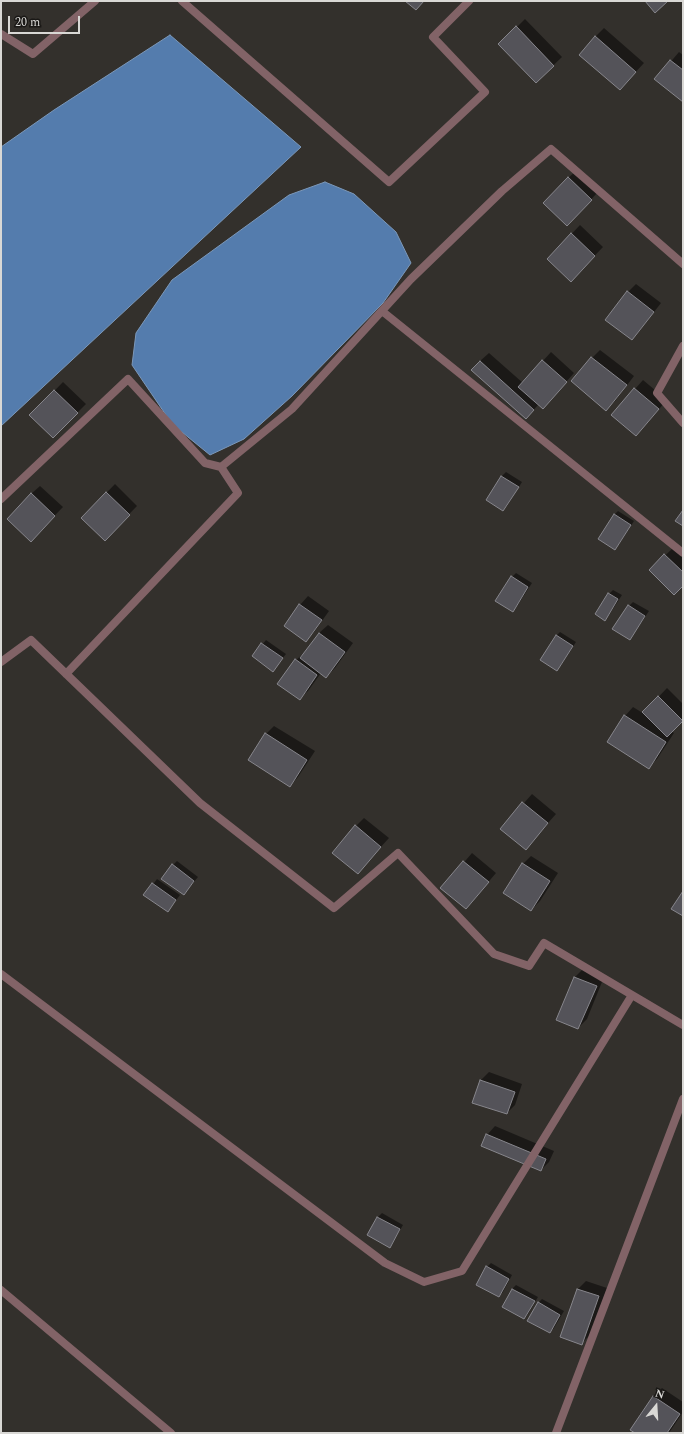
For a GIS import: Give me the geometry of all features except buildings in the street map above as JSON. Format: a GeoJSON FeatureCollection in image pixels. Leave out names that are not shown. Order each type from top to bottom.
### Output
{"type":"FeatureCollection","features":[{"type":"Feature","properties":{"kind":"street"},"geometry":{"type":"LineString","coordinates":[[1,34],[33,54],[95,1]]}},
{"type":"Feature","properties":{"kind":"street"},"geometry":{"type":"LineString","coordinates":[[182,1],[390,182],[485,92],[433,37],[468,1]]}},
{"type":"Feature","properties":{"kind":"street"},"geometry":{"type":"LineString","coordinates":[[221,467],[292,409],[411,279],[490,202],[551,149],[683,264]]}},
{"type":"Feature","properties":{"kind":"street"},"geometry":{"type":"LineString","coordinates":[[382,311],[683,553]]}},
{"type":"Feature","properties":{"kind":"street"},"geometry":{"type":"LineString","coordinates":[[683,346],[657,393],[683,422]]}},
{"type":"Feature","properties":{"kind":"street"},"geometry":{"type":"LineString","coordinates":[[1,499],[128,379],[205,463],[221,467],[238,493],[66,674]]}},
{"type":"Feature","properties":{"kind":"street"},"geometry":{"type":"LineString","coordinates":[[1,662],[31,640],[200,803],[334,908],[398,853],[494,954],[529,966],[544,943],[683,1025]]}},
{"type":"Feature","properties":{"kind":"street"},"geometry":{"type":"LineString","coordinates":[[1,974],[385,1263],[424,1282],[462,1271],[632,995]]}},
{"type":"Feature","properties":{"kind":"street"},"geometry":{"type":"LineString","coordinates":[[556,1433],[683,1099]]}},
{"type":"Feature","properties":{"kind":"street"},"geometry":{"type":"LineString","coordinates":[[1,1290],[171,1433]]}},
{"type":"Feature","properties":{"kind":"water"},"geometry":{"type":"Polygon","coordinates":[[[170,35],[301,147],[1,426],[1,147],[54,110],[170,35]]]}},
{"type":"Feature","properties":{"kind":"water"},"geometry":{"type":"Polygon","coordinates":[[[325,182],[354,194],[396,232],[411,263],[383,303],[292,396],[244,439],[210,455],[172,424],[132,365],[136,333],[172,280],[289,195],[325,182]]]}}]}
